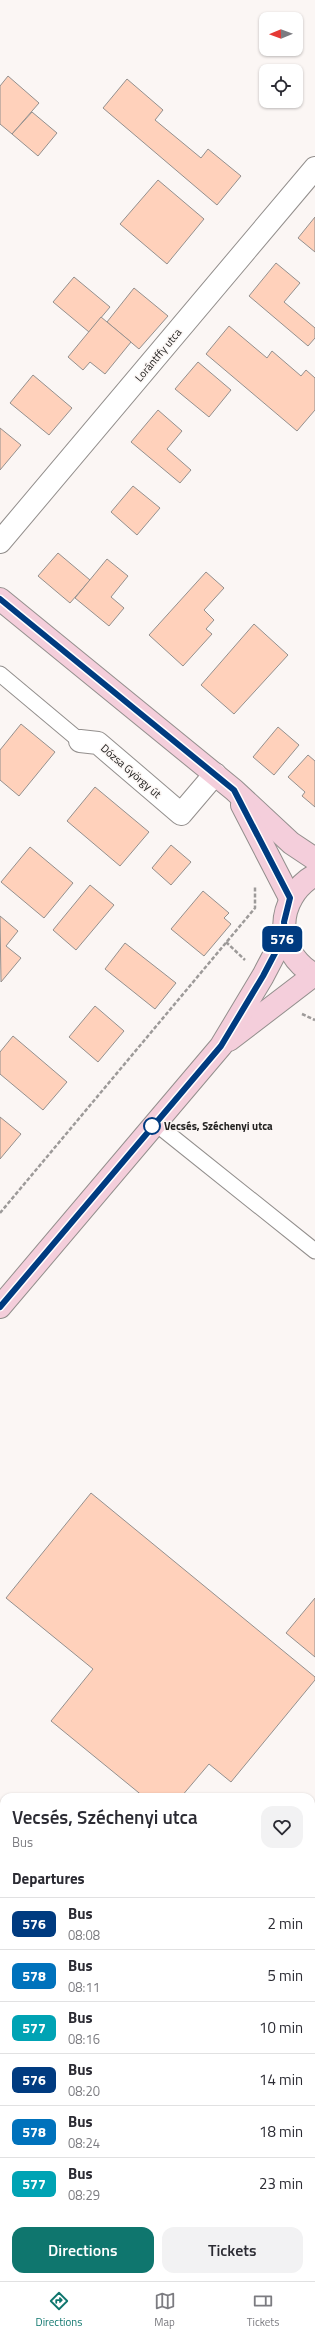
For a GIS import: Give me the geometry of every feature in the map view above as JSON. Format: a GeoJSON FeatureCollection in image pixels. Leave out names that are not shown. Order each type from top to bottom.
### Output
{"type":"FeatureCollection","features":[{"type":"Feature","properties":{"kind":"main road"},"geometry":{"type":"LineString","coordinates":[[0,599],[215,774],[291,843],[315,859]]}},
{"type":"Feature","properties":{"kind":"main road"},"geometry":{"type":"LineString","coordinates":[[234,790],[290,898]]}},
{"type":"Feature","properties":{"kind":"main road"},"geometry":{"type":"LineString","coordinates":[[221,1046],[314,975],[300,964],[290,950],[285,934],[285,916],[290,898],[303,882],[315,875]]}},
{"type":"Feature","properties":{"kind":"main road"},"geometry":{"type":"LineString","coordinates":[[0,1307],[221,1046],[263,976],[285,934]]}},
{"type":"Feature","properties":{"kind":"street","name":"Lorántffy utca"},"geometry":{"type":"LineString","coordinates":[[0,542],[315,168]]}},
{"type":"Feature","properties":{"kind":"street","name":"Dózsa György út"},"geometry":{"type":"LineString","coordinates":[[80,741],[98,743],[181,814],[215,774]]}},
{"type":"Feature","properties":{"kind":"lane","name":"Dózsa György út"},"geometry":{"type":"LineString","coordinates":[[0,674],[80,741]]}},
{"type":"Feature","properties":{"kind":"lane"},"geometry":{"type":"LineString","coordinates":[[155,1123],[315,1251]]}},
{"type":"Feature","properties":{"kind":"path"},"geometry":{"type":"LineString","coordinates":[[0,1212],[255,908],[255,878],[272,862]]}},
{"type":"Feature","properties":{"kind":"building"},"geometry":{"type":"Polygon","coordinates":[[[8,76],[39,103],[12,134],[0,124],[0,86],[8,76]]]}},
{"type":"Feature","properties":{"kind":"building"},"geometry":{"type":"Polygon","coordinates":[[[127,79],[163,110],[155,120],[201,158],[208,149],[241,176],[217,205],[103,108],[127,79]]]}},
{"type":"Feature","properties":{"kind":"building"},"geometry":{"type":"Polygon","coordinates":[[[32,112],[57,133],[38,156],[12,134],[32,112]]]}},
{"type":"Feature","properties":{"kind":"building"},"geometry":{"type":"Polygon","coordinates":[[[158,180],[204,219],[167,264],[120,224],[158,180]]]}},
{"type":"Feature","properties":{"kind":"building"},"geometry":{"type":"Polygon","coordinates":[[[315,217],[315,252],[298,238],[315,217]]]}},
{"type":"Feature","properties":{"kind":"building"},"geometry":{"type":"Polygon","coordinates":[[[276,263],[300,283],[284,302],[315,328],[315,338],[308,346],[249,296],[276,263]]]}},
{"type":"Feature","properties":{"kind":"building"},"geometry":{"type":"Polygon","coordinates":[[[74,277],[110,307],[89,332],[53,302],[74,277]]]}},
{"type":"Feature","properties":{"kind":"building"},"geometry":{"type":"Polygon","coordinates":[[[134,288],[168,316],[139,349],[107,322],[134,288]]]}},
{"type":"Feature","properties":{"kind":"building"},"geometry":{"type":"Polygon","coordinates":[[[101,317],[131,342],[105,374],[90,362],[83,370],[68,357],[101,317]]]}},
{"type":"Feature","properties":{"kind":"building"},"geometry":{"type":"Polygon","coordinates":[[[229,326],[267,358],[272,351],[301,376],[306,370],[315,378],[315,410],[297,431],[206,354],[229,326]]]}},
{"type":"Feature","properties":{"kind":"building"},"geometry":{"type":"Polygon","coordinates":[[[198,362],[231,390],[209,417],[175,389],[198,362]]]}},
{"type":"Feature","properties":{"kind":"building"},"geometry":{"type":"Polygon","coordinates":[[[33,375],[72,408],[49,435],[10,403],[33,375]]]}},
{"type":"Feature","properties":{"kind":"building"},"geometry":{"type":"Polygon","coordinates":[[[158,410],[182,431],[167,449],[191,470],[180,483],[131,442],[158,410]]]}},
{"type":"Feature","properties":{"kind":"building"},"geometry":{"type":"Polygon","coordinates":[[[0,428],[21,445],[0,470],[0,428]]]}},
{"type":"Feature","properties":{"kind":"building"},"geometry":{"type":"Polygon","coordinates":[[[133,486],[160,508],[137,535],[111,512],[133,486]]]}},
{"type":"Feature","properties":{"kind":"building"},"geometry":{"type":"Polygon","coordinates":[[[58,553],[90,580],[70,603],[38,576],[58,553]]]}},
{"type":"Feature","properties":{"kind":"building"},"geometry":{"type":"Polygon","coordinates":[[[107,559],[128,576],[111,597],[124,608],[109,626],[75,598],[107,559]]]}},
{"type":"Feature","properties":{"kind":"building"},"geometry":{"type":"Polygon","coordinates":[[[206,572],[224,588],[204,610],[214,620],[206,629],[212,634],[183,666],[149,635],[206,572]]]}},
{"type":"Feature","properties":{"kind":"building"},"geometry":{"type":"Polygon","coordinates":[[[254,624],[288,655],[234,714],[201,685],[254,624]]]}},
{"type":"Feature","properties":{"kind":"building"},"geometry":{"type":"Polygon","coordinates":[[[21,724],[55,752],[19,796],[0,780],[0,750],[21,724]]]}},
{"type":"Feature","properties":{"kind":"building"},"geometry":{"type":"Polygon","coordinates":[[[278,727],[299,745],[274,775],[253,757],[278,727]]]}},
{"type":"Feature","properties":{"kind":"building"},"geometry":{"type":"Polygon","coordinates":[[[308,755],[315,761],[315,807],[302,796],[305,792],[288,777],[308,755]]]}},
{"type":"Feature","properties":{"kind":"building"},"geometry":{"type":"Polygon","coordinates":[[[95,787],[149,832],[120,866],[67,821],[95,787]]]}},
{"type":"Feature","properties":{"kind":"building"},"geometry":{"type":"Polygon","coordinates":[[[171,845],[191,862],[171,885],[152,868],[171,845]]]}},
{"type":"Feature","properties":{"kind":"building"},"geometry":{"type":"Polygon","coordinates":[[[30,847],[73,883],[44,918],[1,882],[30,847]]]}},
{"type":"Feature","properties":{"kind":"building"},"geometry":{"type":"Polygon","coordinates":[[[90,885],[114,905],[76,950],[53,930],[90,885]]]}},
{"type":"Feature","properties":{"kind":"building"},"geometry":{"type":"Polygon","coordinates":[[[203,891],[229,913],[224,918],[231,924],[204,956],[171,929],[203,891]]]}},
{"type":"Feature","properties":{"kind":"building"},"geometry":{"type":"Polygon","coordinates":[[[0,916],[18,931],[6,946],[21,958],[1,982],[0,916]]]}},
{"type":"Feature","properties":{"kind":"building"},"geometry":{"type":"Polygon","coordinates":[[[125,943],[176,983],[155,1009],[105,969],[125,943]]]}},
{"type":"Feature","properties":{"kind":"building"},"geometry":{"type":"Polygon","coordinates":[[[95,1006],[124,1031],[98,1062],[69,1037],[95,1006]]]}},
{"type":"Feature","properties":{"kind":"building"},"geometry":{"type":"Polygon","coordinates":[[[13,1036],[67,1082],[43,1110],[0,1074],[0,1052],[13,1036]]]}},
{"type":"Feature","properties":{"kind":"building"},"geometry":{"type":"Polygon","coordinates":[[[0,1117],[21,1134],[0,1159],[0,1117]]]}},
{"type":"Feature","properties":{"kind":"building"},"geometry":{"type":"Polygon","coordinates":[[[91,1493],[315,1677],[315,1680],[231,1782],[209,1764],[184,1793],[139,1793],[51,1721],[93,1669],[6,1598],[91,1493]]]}},
{"type":"Feature","properties":{"kind":"building"},"geometry":{"type":"Polygon","coordinates":[[[315,1598],[315,1657],[286,1633],[315,1598]]]}},
{"type":"Feature","properties":{"kind":"bus line","name":"576"},"geometry":{"type":"LineString","coordinates":[[0,599],[234,790],[290,898],[284,922],[285,934],[263,976],[221,1046],[0,1307]]}},
{"type":"Feature","properties":{"kind":"place","name":"Vecsés, Széchenyi utca"},"geometry":{"type":"Point","coordinates":[152,1126]}}]}
